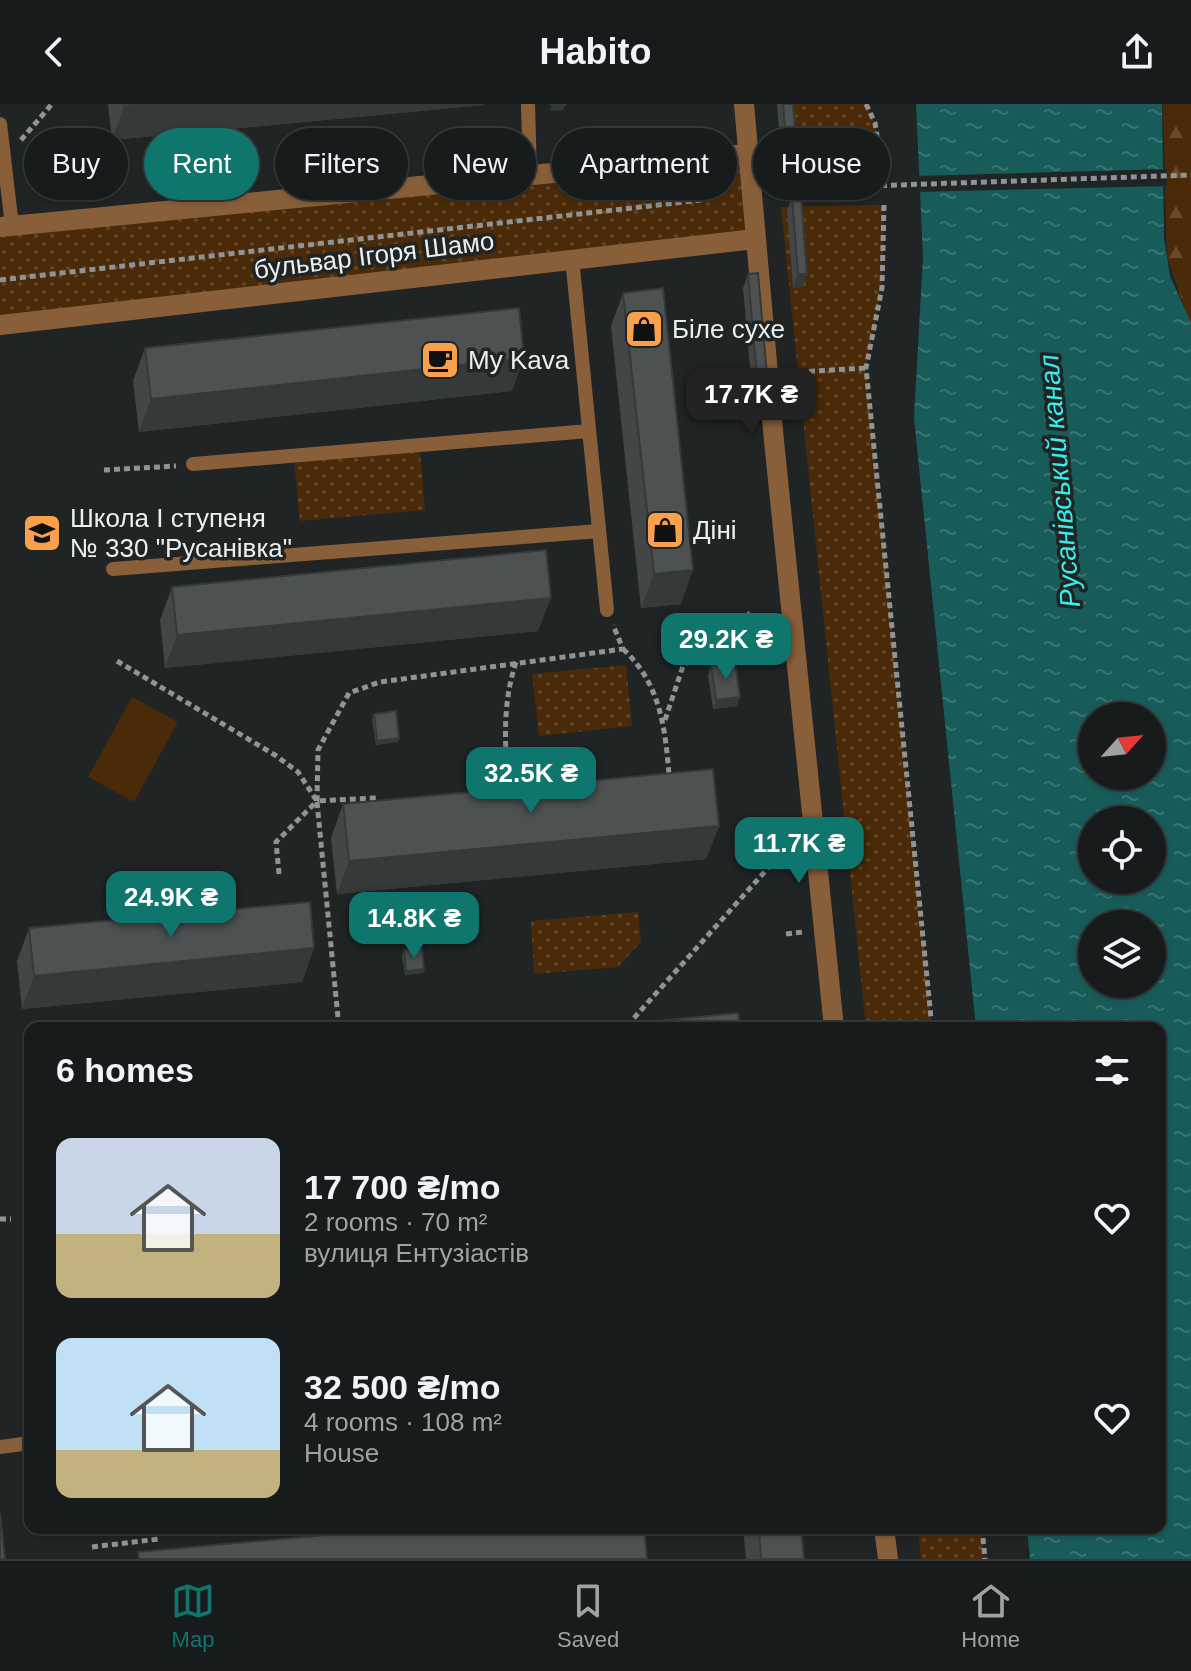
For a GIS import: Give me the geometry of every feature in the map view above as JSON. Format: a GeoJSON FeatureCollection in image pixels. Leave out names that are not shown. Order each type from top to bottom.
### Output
{"type":"FeatureCollection","features":[{"type":"Feature","properties":{"kind":"street"},"geometry":{"type":"LineString","coordinates":[[744,104],[833,1022]]}},
{"type":"Feature","properties":{"kind":"street"},"geometry":{"type":"LineString","coordinates":[[536,173],[747,154]]}},
{"type":"Feature","properties":{"kind":"street"},"geometry":{"type":"LineString","coordinates":[[6,226],[424,185]]}},
{"type":"Feature","properties":{"kind":"street","name":"бульвар Ігоря Шамо"},"geometry":{"type":"LineString","coordinates":[[0,325],[755,239]]}},
{"type":"Feature","properties":{"kind":"street"},"geometry":{"type":"LineString","coordinates":[[885,1534],[888,1559]]}},
{"type":"Feature","properties":{"kind":"lane"},"geometry":{"type":"LineString","coordinates":[[528,104],[529,128]]}},
{"type":"Feature","properties":{"kind":"lane"},"geometry":{"type":"LineString","coordinates":[[0,124],[6,226]]}},
{"type":"Feature","properties":{"kind":"lane"},"geometry":{"type":"LineString","coordinates":[[572,258],[607,610]]}},
{"type":"Feature","properties":{"kind":"lane"},"geometry":{"type":"LineString","coordinates":[[193,464],[589,431]]}},
{"type":"Feature","properties":{"kind":"lane"},"geometry":{"type":"LineString","coordinates":[[113,569],[599,531]]}},
{"type":"Feature","properties":{"kind":"lane"},"geometry":{"type":"LineString","coordinates":[[0,1447],[24,1444]]}},
{"type":"Feature","properties":{"kind":"path"},"geometry":{"type":"LineString","coordinates":[[4,158],[52,104]]}},
{"type":"Feature","properties":{"kind":"path"},"geometry":{"type":"LineString","coordinates":[[866,104],[876,128]]}},
{"type":"Feature","properties":{"kind":"path"},"geometry":{"type":"LineString","coordinates":[[890,185],[1191,175]]}},
{"type":"Feature","properties":{"kind":"path"},"geometry":{"type":"LineString","coordinates":[[0,280],[702,200]]}},
{"type":"Feature","properties":{"kind":"path"},"geometry":{"type":"LineString","coordinates":[[884,205],[882,288],[866,368],[931,1022]]}},
{"type":"Feature","properties":{"kind":"path"},"geometry":{"type":"LineString","coordinates":[[799,372],[866,368]]}},
{"type":"Feature","properties":{"kind":"path"},"geometry":{"type":"LineString","coordinates":[[104,470],[193,464]]}},
{"type":"Feature","properties":{"kind":"path"},"geometry":{"type":"LineString","coordinates":[[607,610],[623,649],[639,663],[665,720],[669,774]]}},
{"type":"Feature","properties":{"kind":"path"},"geometry":{"type":"LineString","coordinates":[[665,720],[683,666],[750,613]]}},
{"type":"Feature","properties":{"kind":"path"},"geometry":{"type":"LineString","coordinates":[[338,1022],[317,801],[318,750],[349,693],[380,682],[623,649]]}},
{"type":"Feature","properties":{"kind":"path"},"geometry":{"type":"LineString","coordinates":[[117,661],[275,755],[298,772],[317,801]]}},
{"type":"Feature","properties":{"kind":"path"},"geometry":{"type":"LineString","coordinates":[[508,787],[503,725],[506,693],[516,662]]}},
{"type":"Feature","properties":{"kind":"path"},"geometry":{"type":"LineString","coordinates":[[279,874],[276,842],[317,801],[377,798]]}},
{"type":"Feature","properties":{"kind":"path"},"geometry":{"type":"LineString","coordinates":[[634,1018],[777,858]]}},
{"type":"Feature","properties":{"kind":"path"},"geometry":{"type":"LineString","coordinates":[[0,1219],[11,1219]]}},
{"type":"Feature","properties":{"kind":"path"},"geometry":{"type":"LineString","coordinates":[[983,1534],[985,1559]]}},
{"type":"Feature","properties":{"kind":"path"},"geometry":{"type":"LineString","coordinates":[[92,1547],[159,1539]]}},
{"type":"Feature","properties":{"kind":"green space"},"geometry":{"type":"Polygon","coordinates":[[[788,104],[866,104],[876,128],[790,128],[788,104]]]}},
{"type":"Feature","properties":{"kind":"green space"},"geometry":{"type":"Polygon","coordinates":[[[1163,104],[1191,104],[1191,327],[1167,257],[1163,104]]]}},
{"type":"Feature","properties":{"kind":"green space"},"geometry":{"type":"Polygon","coordinates":[[[747,154],[755,239],[0,325],[0,227],[276,200],[408,200],[408,187],[424,186],[424,200],[536,200],[536,175],[552,173],[552,200],[737,200],[737,155],[747,154]]]}},
{"type":"Feature","properties":{"kind":"green space"},"geometry":{"type":"Polygon","coordinates":[[[884,205],[882,288],[866,368],[931,1022],[865,1022],[781,207],[884,205]]]}},
{"type":"Feature","properties":{"kind":"green space"},"geometry":{"type":"Polygon","coordinates":[[[420,451],[425,510],[300,521],[294,461],[420,451]]]}},
{"type":"Feature","properties":{"kind":"green space"},"geometry":{"type":"Polygon","coordinates":[[[626,665],[632,726],[539,736],[532,674],[626,665]]]}},
{"type":"Feature","properties":{"kind":"green space"},"geometry":{"type":"Polygon","coordinates":[[[132,697],[178,722],[134,802],[88,777],[132,697]]]}},
{"type":"Feature","properties":{"kind":"green space"},"geometry":{"type":"Polygon","coordinates":[[[638,912],[641,942],[618,967],[534,974],[531,921],[638,912]]]}},
{"type":"Feature","properties":{"kind":"green space"},"geometry":{"type":"Polygon","coordinates":[[[919,1534],[983,1534],[985,1559],[921,1559],[919,1534]]]}},
{"type":"Feature","properties":{"kind":"water","name":"Русанівський канал"},"geometry":{"type":"Polygon","coordinates":[[[916,104],[1162,104],[1164,238],[1170,276],[1191,323],[1191,1559],[1030,1559],[1028,1534],[1166,1534],[1166,1022],[975,1022],[914,418],[923,257],[916,104]]]}},
{"type":"Feature","properties":{"kind":"pier"},"geometry":{"type":"Polygon","coordinates":[[[1167,169],[1167,186],[916,192],[915,176],[1167,169]]]}},
{"type":"Feature","properties":{"kind":"building"},"geometry":{"type":"Polygon","coordinates":[[[123,104],[156,104],[124,107],[123,104]]]}},
{"type":"Feature","properties":{"kind":"building"},"geometry":{"type":"Polygon","coordinates":[[[783,104],[793,104],[795,128],[785,128],[783,104]]]}},
{"type":"Feature","properties":{"kind":"building"},"geometry":{"type":"Polygon","coordinates":[[[792,200],[801,200],[807,274],[798,274],[792,200]]]}},
{"type":"Feature","properties":{"kind":"building"},"geometry":{"type":"Polygon","coordinates":[[[758,273],[767,375],[757,376],[748,274],[758,273]]]}},
{"type":"Feature","properties":{"kind":"building"},"geometry":{"type":"Polygon","coordinates":[[[663,288],[693,570],[654,574],[623,293],[663,288]]]}},
{"type":"Feature","properties":{"kind":"building"},"geometry":{"type":"Polygon","coordinates":[[[519,308],[524,358],[151,399],[145,348],[519,308]]]}},
{"type":"Feature","properties":{"kind":"building"},"geometry":{"type":"Polygon","coordinates":[[[546,550],[551,598],[177,635],[172,587],[546,550]]]}},
{"type":"Feature","properties":{"kind":"building"},"geometry":{"type":"Polygon","coordinates":[[[735,662],[740,697],[716,700],[711,665],[735,662]]]}},
{"type":"Feature","properties":{"kind":"building"},"geometry":{"type":"Polygon","coordinates":[[[396,711],[399,738],[377,741],[374,714],[396,711]]]}},
{"type":"Feature","properties":{"kind":"building"},"geometry":{"type":"Polygon","coordinates":[[[713,769],[719,826],[349,861],[343,804],[713,769]]]}},
{"type":"Feature","properties":{"kind":"building"},"geometry":{"type":"Polygon","coordinates":[[[310,902],[314,948],[34,976],[29,928],[310,902]]]}},
{"type":"Feature","properties":{"kind":"building"},"geometry":{"type":"Polygon","coordinates":[[[422,948],[424,969],[406,971],[404,950],[422,948]]]}},
{"type":"Feature","properties":{"kind":"building"},"geometry":{"type":"Polygon","coordinates":[[[738,1013],[739,1022],[647,1022],[738,1013]]]}},
{"type":"Feature","properties":{"kind":"building"},"geometry":{"type":"Polygon","coordinates":[[[0,1513],[5,1559],[0,1559],[0,1513]]]}},
{"type":"Feature","properties":{"kind":"building"},"geometry":{"type":"Polygon","coordinates":[[[335,1534],[645,1534],[647,1559],[139,1559],[138,1552],[335,1534]]]}},
{"type":"Feature","properties":{"kind":"building"},"geometry":{"type":"Polygon","coordinates":[[[759,1534],[802,1534],[804,1559],[761,1559],[759,1534]]]}},
{"type":"Feature","properties":{"kind":"place","name":"Біле сухе"},"geometry":{"type":"Point","coordinates":[644,329]}},
{"type":"Feature","properties":{"kind":"place","name":"My Kava"},"geometry":{"type":"Point","coordinates":[440,360]}},
{"type":"Feature","properties":{"kind":"place","name":"Діні"},"geometry":{"type":"Point","coordinates":[665,530]}},
{"type":"Feature","properties":{"kind":"place","name":"Школа І ступеня № 330 \"Русанівка\""},"geometry":{"type":"Point","coordinates":[42,533]}}]}
